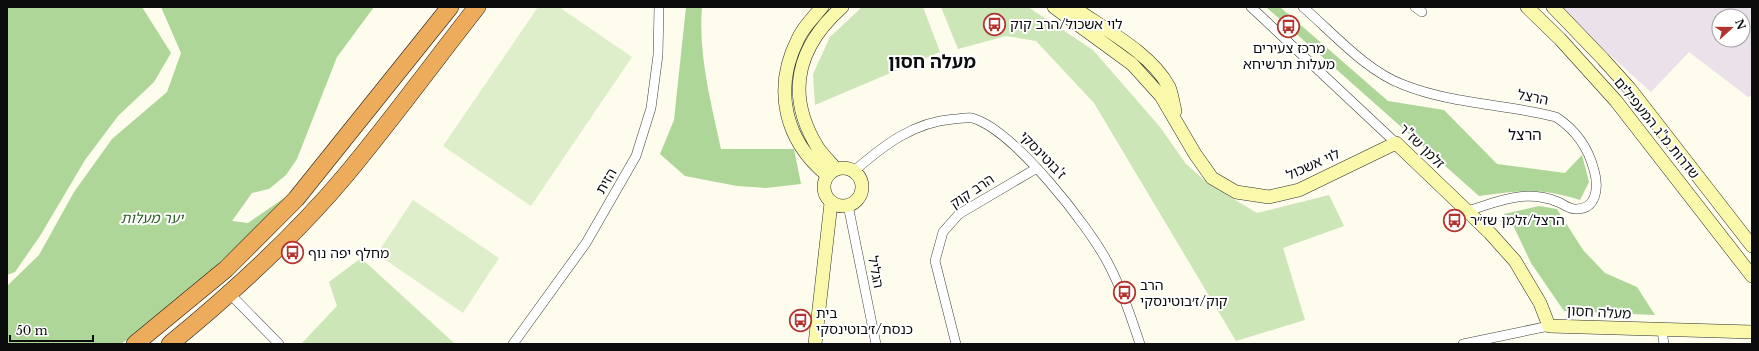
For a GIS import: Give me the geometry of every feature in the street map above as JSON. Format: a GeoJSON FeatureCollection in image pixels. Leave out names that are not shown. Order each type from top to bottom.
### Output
{"type":"FeatureCollection","features":[{"type":"Feature","properties":{"kind":"highway"},"geometry":{"type":"LineString","coordinates":[[135,344],[226,269],[296,199],[450,7]]}},
{"type":"Feature","properties":{"kind":"highway"},"geometry":{"type":"LineString","coordinates":[[170,344],[230,294],[285,240],[344,177],[477,7]]}},
{"type":"Feature","properties":{"kind":"street","name":"הזית"},"geometry":{"type":"LineString","coordinates":[[513,344],[586,243],[636,156],[651,108],[658,55],[659,7]]}},
{"type":"Feature","properties":{"kind":"street"},"geometry":{"type":"LineString","coordinates":[[822,7],[798,38],[784,74],[784,103],[802,148],[812,163],[832,172]]}},
{"type":"Feature","properties":{"kind":"street"},"geometry":{"type":"LineString","coordinates":[[832,172],[807,125],[800,105],[800,74],[809,46],[826,21],[842,7]]}},
{"type":"Feature","properties":{"kind":"street","name":"לוי אשכול"},"geometry":{"type":"LineString","coordinates":[[1054,7],[1132,64],[1161,96],[1178,122],[1195,154],[1212,178],[1236,192],[1269,197],[1299,190],[1396,143]]}},
{"type":"Feature","properties":{"kind":"street","name":"לוי אשכול"},"geometry":{"type":"LineString","coordinates":[[1074,7],[1142,56],[1159,71],[1170,88],[1178,122]]}},
{"type":"Feature","properties":{"kind":"street","name":"זלמן שז\"ר"},"geometry":{"type":"LineString","coordinates":[[1251,7],[1468,211],[1515,261],[1540,303],[1549,326]]}},
{"type":"Feature","properties":{"kind":"street","name":"הרצל"},"geometry":{"type":"LineString","coordinates":[[1303,7],[1376,70],[1403,85],[1426,93],[1556,117],[1570,126],[1583,142],[1591,158],[1596,177],[1597,192],[1590,204],[1582,208],[1573,209],[1556,201],[1540,197],[1519,197],[1468,211]]}},
{"type":"Feature","properties":{"kind":"street","name":"שדרות מ\"ג המעפילים"},"geometry":{"type":"LineString","coordinates":[[1527,7],[1560,39],[1616,101],[1721,234],[1752,276]]}},
{"type":"Feature","properties":{"kind":"street","name":"שדרות מ\"ג המעפילים"},"geometry":{"type":"LineString","coordinates":[[1553,7],[1630,89],[1752,246]]}},
{"type":"Feature","properties":{"kind":"street","name":"ז'בוטינסקי"},"geometry":{"type":"LineString","coordinates":[[854,171],[891,141],[917,127],[945,120],[972,118],[996,130],[1037,168],[1072,210],[1095,242],[1109,263],[1123,294],[1140,344]]}},
{"type":"Feature","properties":{"kind":"street"},"geometry":{"type":"LineString","coordinates":[[842,168],[854,171],[861,181],[862,187],[858,198],[848,205],[837,205],[831,203],[824,193],[824,181],[832,172],[842,168]]}},
{"type":"Feature","properties":{"kind":"street","name":"הרב קוק"},"geometry":{"type":"LineString","coordinates":[[956,344],[935,261],[943,232],[959,214],[1037,168]]}},
{"type":"Feature","properties":{"kind":"street"},"geometry":{"type":"LineString","coordinates":[[815,344],[831,203]]}},
{"type":"Feature","properties":{"kind":"street","name":"הגליל"},"geometry":{"type":"LineString","coordinates":[[848,205],[876,344]]}},
{"type":"Feature","properties":{"kind":"street"},"geometry":{"type":"LineString","coordinates":[[230,294],[279,344]]}},
{"type":"Feature","properties":{"kind":"street","name":"מעלה חסון"},"geometry":{"type":"LineString","coordinates":[[1463,344],[1549,326],[1662,331],[1752,332]]}},
{"type":"Feature","properties":{"kind":"street","name":"מעלה חסון"},"geometry":{"type":"LineString","coordinates":[[1737,332],[1752,327]]}},
{"type":"Feature","properties":{"kind":"street"},"geometry":{"type":"LineString","coordinates":[[1662,331],[1664,344]]}},
{"type":"Feature","properties":{"kind":"shaded area"},"geometry":{"type":"Polygon","coordinates":[[[1557,7],[1752,7],[1752,96],[1748,97],[1689,52],[1651,92],[1557,7]]]}},
{"type":"Feature","properties":{"kind":"green space"},"geometry":{"type":"Polygon","coordinates":[[[7,7],[142,7],[171,53],[154,82],[118,116],[85,160],[40,236],[15,272],[7,275],[7,7]]]}},
{"type":"Feature","properties":{"kind":"green space","name":"יער מעלות"},"geometry":{"type":"Polygon","coordinates":[[[161,7],[374,7],[337,57],[297,159],[286,175],[269,189],[252,193],[232,221],[248,223],[293,192],[180,301],[121,344],[7,344],[7,286],[39,255],[74,192],[112,139],[167,92],[181,53],[161,7]]]}},
{"type":"Feature","properties":{"kind":"green space"},"geometry":{"type":"Polygon","coordinates":[[[538,7],[559,7],[632,57],[531,206],[443,146],[538,7]]]}},
{"type":"Feature","properties":{"kind":"green space"},"geometry":{"type":"Polygon","coordinates":[[[686,7],[702,7],[702,43],[706,78],[721,149],[794,149],[801,184],[766,188],[737,186],[685,176],[660,154],[674,120],[686,7]]]}},
{"type":"Feature","properties":{"kind":"green space"},"geometry":{"type":"Polygon","coordinates":[[[862,7],[923,7],[940,52],[815,105],[813,74],[830,37],[862,7]]]}},
{"type":"Feature","properties":{"kind":"green space"},"geometry":{"type":"Polygon","coordinates":[[[941,7],[1028,7],[1093,50],[1160,127],[1186,164],[1210,185],[1257,213],[1329,195],[1344,226],[1283,248],[1305,320],[1236,341],[1094,103],[1036,41],[1006,36],[958,49],[941,7]]]}},
{"type":"Feature","properties":{"kind":"green space"},"geometry":{"type":"Polygon","coordinates":[[[1266,7],[1280,7],[1388,101],[1444,110],[1497,164],[1565,173],[1582,155],[1589,182],[1580,200],[1553,193],[1530,191],[1479,196],[1266,7]]]}},
{"type":"Feature","properties":{"kind":"green space"},"geometry":{"type":"Polygon","coordinates":[[[413,200],[499,258],[463,313],[377,254],[413,200]]]}},
{"type":"Feature","properties":{"kind":"green space"},"geometry":{"type":"Polygon","coordinates":[[[1539,206],[1557,209],[1583,250],[1605,273],[1637,287],[1655,315],[1564,311],[1531,263],[1514,227],[1504,214],[1539,206]]]}},
{"type":"Feature","properties":{"kind":"green space"},"geometry":{"type":"Polygon","coordinates":[[[361,258],[455,344],[301,344],[337,306],[329,282],[361,258]]]}},
{"type":"Feature","properties":{"kind":"place","name":"לוי אשכול/הרב קוק"},"geometry":{"type":"Point","coordinates":[995,24]}},
{"type":"Feature","properties":{"kind":"place","name":"מרכז צעירים מעלות תרשיחא"},"geometry":{"type":"Point","coordinates":[1289,26]}},
{"type":"Feature","properties":{"kind":"place","name":"הרצל/זלמן שז״ר"},"geometry":{"type":"Point","coordinates":[1454,220]}},
{"type":"Feature","properties":{"kind":"place","name":"מחלף יפה נוף"},"geometry":{"type":"Point","coordinates":[293,253]}},
{"type":"Feature","properties":{"kind":"place","name":"הרב קוק/ז׳בוטינסקי"},"geometry":{"type":"Point","coordinates":[1124,293]}},
{"type":"Feature","properties":{"kind":"place","name":"בית כנסת/ז׳בוטינסקי"},"geometry":{"type":"Point","coordinates":[800,321]}},
{"type":"Feature","properties":{"kind":"district","name":"מעלה חסון"},"geometry":{"type":"Point","coordinates":[932,62]}},
{"type":"Feature","properties":{"kind":"district","name":"הרצל"},"geometry":{"type":"Point","coordinates":[1525,135]}}]}
